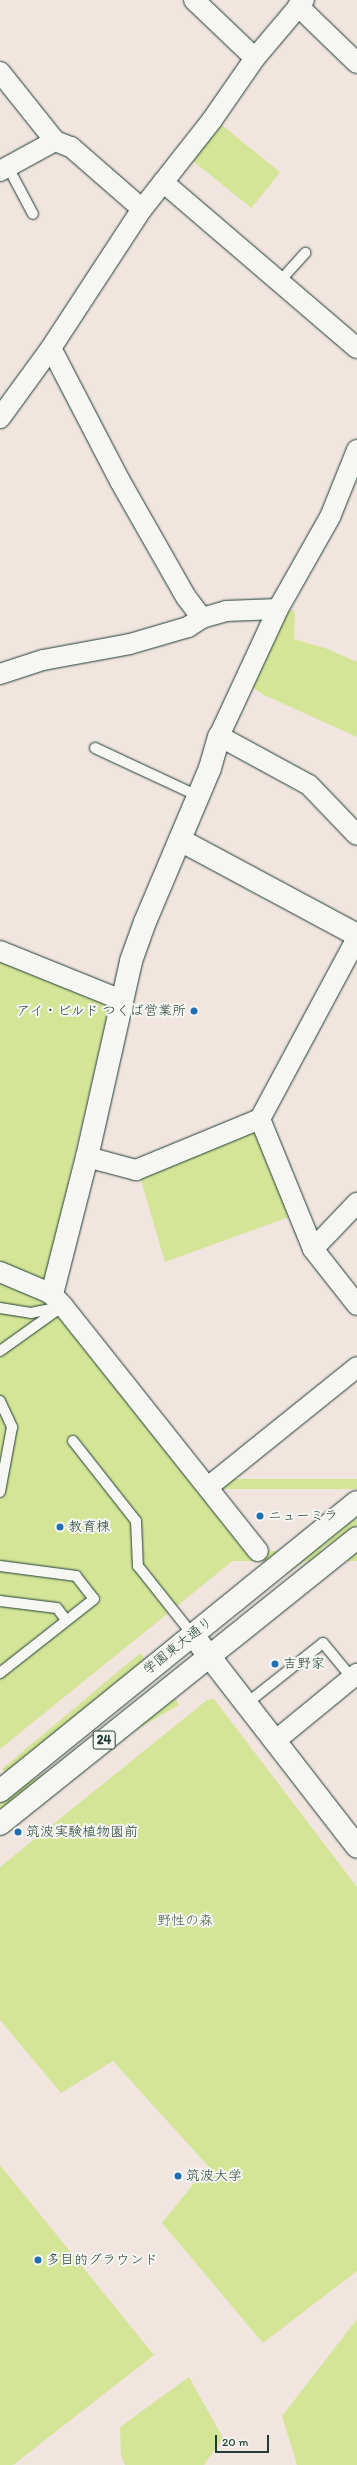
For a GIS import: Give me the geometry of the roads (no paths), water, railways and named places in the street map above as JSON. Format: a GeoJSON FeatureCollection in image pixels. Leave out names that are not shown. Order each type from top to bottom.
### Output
{"type":"FeatureCollection","features":[{"type":"Feature","properties":{"kind":"street"},"geometry":{"type":"LineString","coordinates":[[194,0],[255,58]]}},
{"type":"Feature","properties":{"kind":"street"},"geometry":{"type":"LineString","coordinates":[[2,412],[51,348],[142,209],[212,120],[255,58],[301,3],[357,63]]}},
{"type":"Feature","properties":{"kind":"street"},"geometry":{"type":"LineString","coordinates":[[0,72],[55,141],[70,147],[142,209]]}},
{"type":"Feature","properties":{"kind":"street"},"geometry":{"type":"LineString","coordinates":[[4,169],[55,141]]}},
{"type":"Feature","properties":{"kind":"street"},"geometry":{"type":"LineString","coordinates":[[163,182],[357,348]]}},
{"type":"Feature","properties":{"kind":"street"},"geometry":{"type":"LineString","coordinates":[[51,348],[124,488],[186,597],[202,618]]}},
{"type":"Feature","properties":{"kind":"street"},"geometry":{"type":"LineString","coordinates":[[57,1300],[121,1000],[145,922],[210,768],[219,736],[278,609],[330,517],[357,450]]}},
{"type":"Feature","properties":{"kind":"street"},"geometry":{"type":"LineString","coordinates":[[0,674],[43,660],[130,644],[188,627],[202,618],[226,611],[278,609]]}},
{"type":"Feature","properties":{"kind":"street"},"geometry":{"type":"LineString","coordinates":[[219,736],[309,785],[357,835]]}},
{"type":"Feature","properties":{"kind":"street"},"geometry":{"type":"LineString","coordinates":[[87,1157],[136,1170],[260,1119],[357,936],[180,840]]}},
{"type":"Feature","properties":{"kind":"street"},"geometry":{"type":"LineString","coordinates":[[0,951],[121,1000]]}},
{"type":"Feature","properties":{"kind":"street"},"geometry":{"type":"LineString","coordinates":[[260,1119],[313,1249],[357,1305]]}},
{"type":"Feature","properties":{"kind":"street"},"geometry":{"type":"LineString","coordinates":[[313,1249],[357,1204]]}},
{"type":"Feature","properties":{"kind":"street"},"geometry":{"type":"LineString","coordinates":[[0,1272],[57,1300],[208,1487],[258,1552]]}},
{"type":"Feature","properties":{"kind":"street"},"geometry":{"type":"LineString","coordinates":[[208,1487],[357,1367]]}},
{"type":"Feature","properties":{"kind":"street","name":"学園東大通り"},"geometry":{"type":"LineString","coordinates":[[0,1791],[192,1634],[357,1502]]}},
{"type":"Feature","properties":{"kind":"street","name":"学園東大通り"},"geometry":{"type":"LineString","coordinates":[[0,1824],[208,1655],[357,1538]]}},
{"type":"Feature","properties":{"kind":"street"},"geometry":{"type":"LineString","coordinates":[[192,1634],[357,1847]]}},
{"type":"Feature","properties":{"kind":"street"},"geometry":{"type":"LineString","coordinates":[[275,1741],[354,1676]]}},
{"type":"Feature","properties":{"kind":"lane"},"geometry":{"type":"LineString","coordinates":[[4,169],[33,214]]}},
{"type":"Feature","properties":{"kind":"lane"},"geometry":{"type":"LineString","coordinates":[[280,281],[305,253]]}},
{"type":"Feature","properties":{"kind":"lane"},"geometry":{"type":"LineString","coordinates":[[95,748],[198,796]]}},
{"type":"Feature","properties":{"kind":"lane"},"geometry":{"type":"LineString","coordinates":[[0,1308],[31,1313],[57,1300]]}},
{"type":"Feature","properties":{"kind":"lane"},"geometry":{"type":"LineString","coordinates":[[0,1350],[57,1300]]}},
{"type":"Feature","properties":{"kind":"lane"},"geometry":{"type":"LineString","coordinates":[[0,1492],[12,1427],[1,1403]]}},
{"type":"Feature","properties":{"kind":"lane"},"geometry":{"type":"LineString","coordinates":[[73,1442],[136,1521],[138,1566],[192,1634]]}},
{"type":"Feature","properties":{"kind":"lane"},"geometry":{"type":"LineString","coordinates":[[0,1566],[76,1576],[94,1599],[0,1673]]}},
{"type":"Feature","properties":{"kind":"lane"},"geometry":{"type":"LineString","coordinates":[[0,1601],[57,1608],[66,1620]]}},
{"type":"Feature","properties":{"kind":"lane"},"geometry":{"type":"LineString","coordinates":[[246,1704],[323,1642],[354,1676]]}},
{"type":"Feature","properties":{"kind":"place","name":"アイ・ビルド つくば営業所"},"geometry":{"type":"Point","coordinates":[194,1011]}},
{"type":"Feature","properties":{"kind":"place","name":"ニューミラ"},"geometry":{"type":"Point","coordinates":[260,1516]}},
{"type":"Feature","properties":{"kind":"place","name":"教育棟"},"geometry":{"type":"Point","coordinates":[60,1527]}},
{"type":"Feature","properties":{"kind":"place","name":"吉野家"},"geometry":{"type":"Point","coordinates":[275,1664]}},
{"type":"Feature","properties":{"kind":"place","name":"筑波実験植物園前"},"geometry":{"type":"Point","coordinates":[18,1832]}},
{"type":"Feature","properties":{"kind":"place","name":"筑波大学"},"geometry":{"type":"Point","coordinates":[178,2176]}},
{"type":"Feature","properties":{"kind":"place","name":"多目的グラウンド"},"geometry":{"type":"Point","coordinates":[38,2260]}},
{"type":"Feature","properties":{"kind":"park label","name":"野性の森"},"geometry":{"type":"Point","coordinates":[185,1921]}}]}
